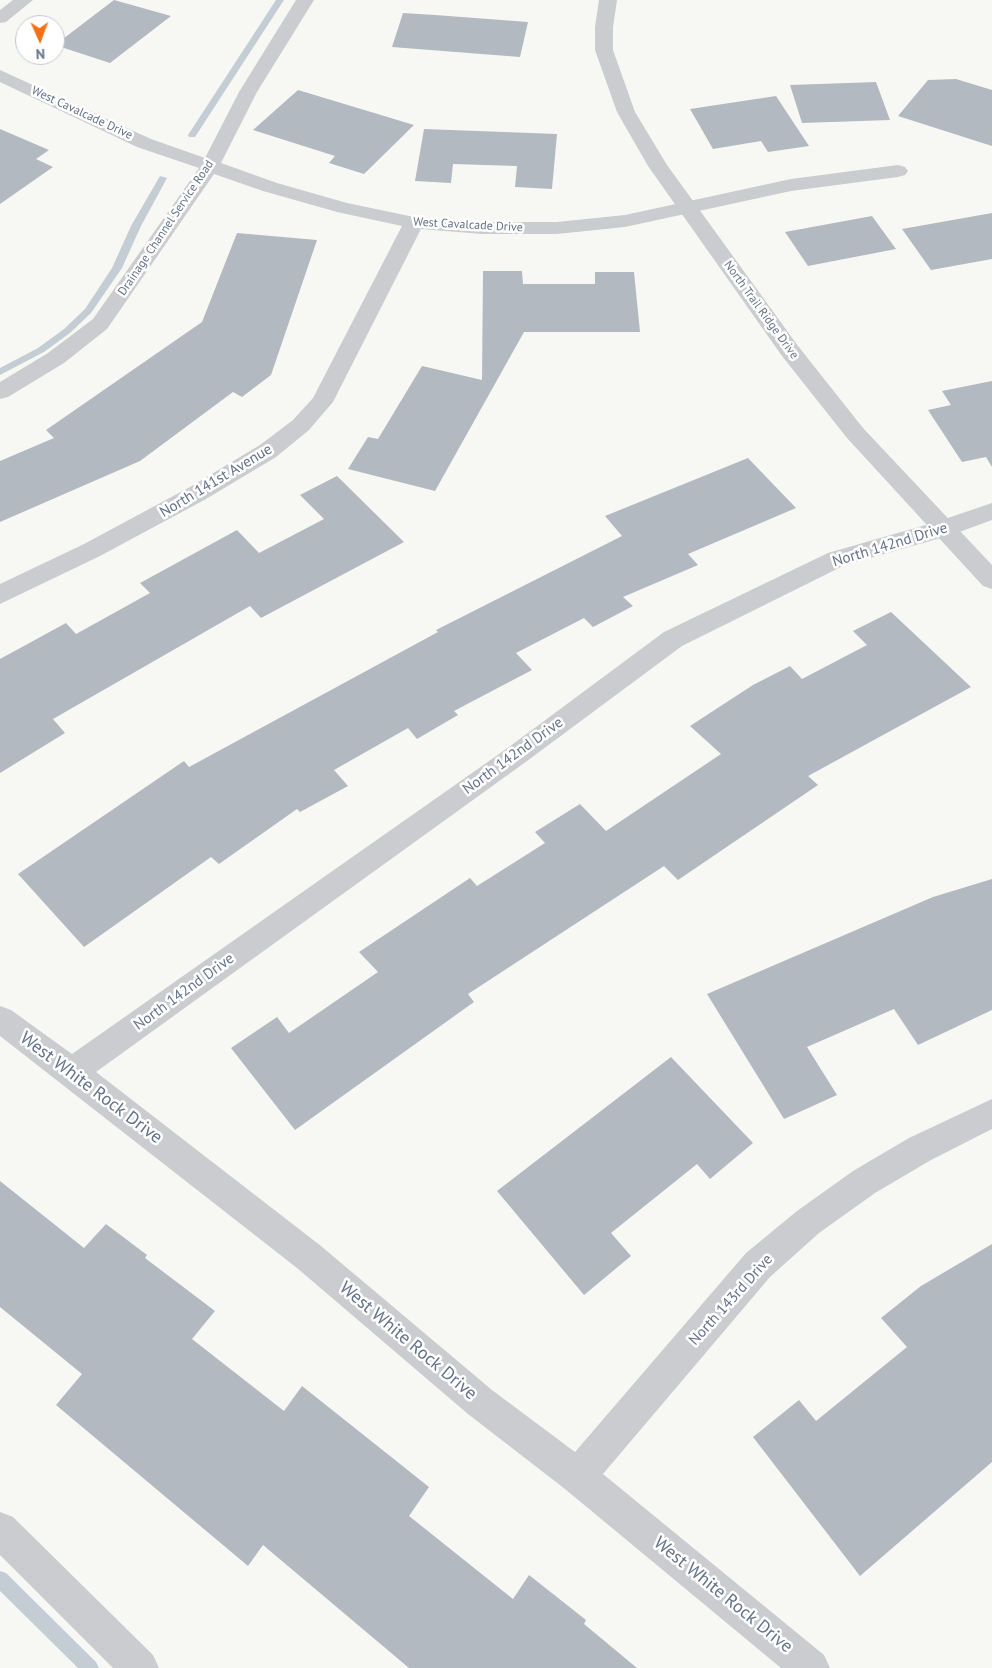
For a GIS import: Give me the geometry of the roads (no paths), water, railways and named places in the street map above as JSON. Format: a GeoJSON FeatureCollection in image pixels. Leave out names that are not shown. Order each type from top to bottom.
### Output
{"type":"FeatureCollection","features":[{"type":"Feature","properties":{"kind":"street"},"geometry":{"type":"LineString","coordinates":[[0,18],[24,0]]}},
{"type":"Feature","properties":{"kind":"street","name":"Drainage Channel Service Road"},"geometry":{"type":"LineString","coordinates":[[0,392],[48,364],[100,324],[207,164],[248,92],[305,0]]}},
{"type":"Feature","properties":{"kind":"street","name":"North Trail Ridge Drive"},"geometry":{"type":"LineString","coordinates":[[608,0],[604,27],[604,50],[612,77],[637,134],[686,207],[790,351],[855,433],[992,580]]}},
{"type":"Feature","properties":{"kind":"street","name":"West Cavalcade Drive"},"geometry":{"type":"LineString","coordinates":[[0,75],[144,143],[270,187],[344,208],[414,223],[482,228],[557,228],[625,221],[791,185],[898,171]]}},
{"type":"Feature","properties":{"kind":"street","name":"North 141st Avenue"},"geometry":{"type":"LineString","coordinates":[[0,595],[92,550],[198,493],[268,451],[301,425],[322,402],[414,223]]}},
{"type":"Feature","properties":{"kind":"street","name":"North 142nd Drive"},"geometry":{"type":"LineString","coordinates":[[72,1072],[518,754],[672,639],[837,559],[943,529],[992,511]]}},
{"type":"Feature","properties":{"kind":"street","name":"West White Rock Drive"},"geometry":{"type":"LineString","coordinates":[[0,1019],[72,1072],[309,1257],[480,1402],[578,1476],[811,1668]]}},
{"type":"Feature","properties":{"kind":"street","name":"North 143rd Drive"},"geometry":{"type":"LineString","coordinates":[[578,1476],[758,1265],[808,1222],[864,1182],[920,1148],[992,1113]]}},
{"type":"Feature","properties":{"kind":"street"},"geometry":{"type":"LineString","coordinates":[[0,1530],[140,1668]]}},
{"type":"Feature","properties":{"kind":"waterway"},"geometry":{"type":"LineString","coordinates":[[192,135],[280,0]]}},
{"type":"Feature","properties":{"kind":"waterway"},"geometry":{"type":"LineString","coordinates":[[0,372],[41,350],[67,331],[88,311],[117,268],[136,226],[163,178]]}},
{"type":"Feature","properties":{"kind":"waterway"},"geometry":{"type":"LineString","coordinates":[[0,1579],[90,1668]]}}]}
